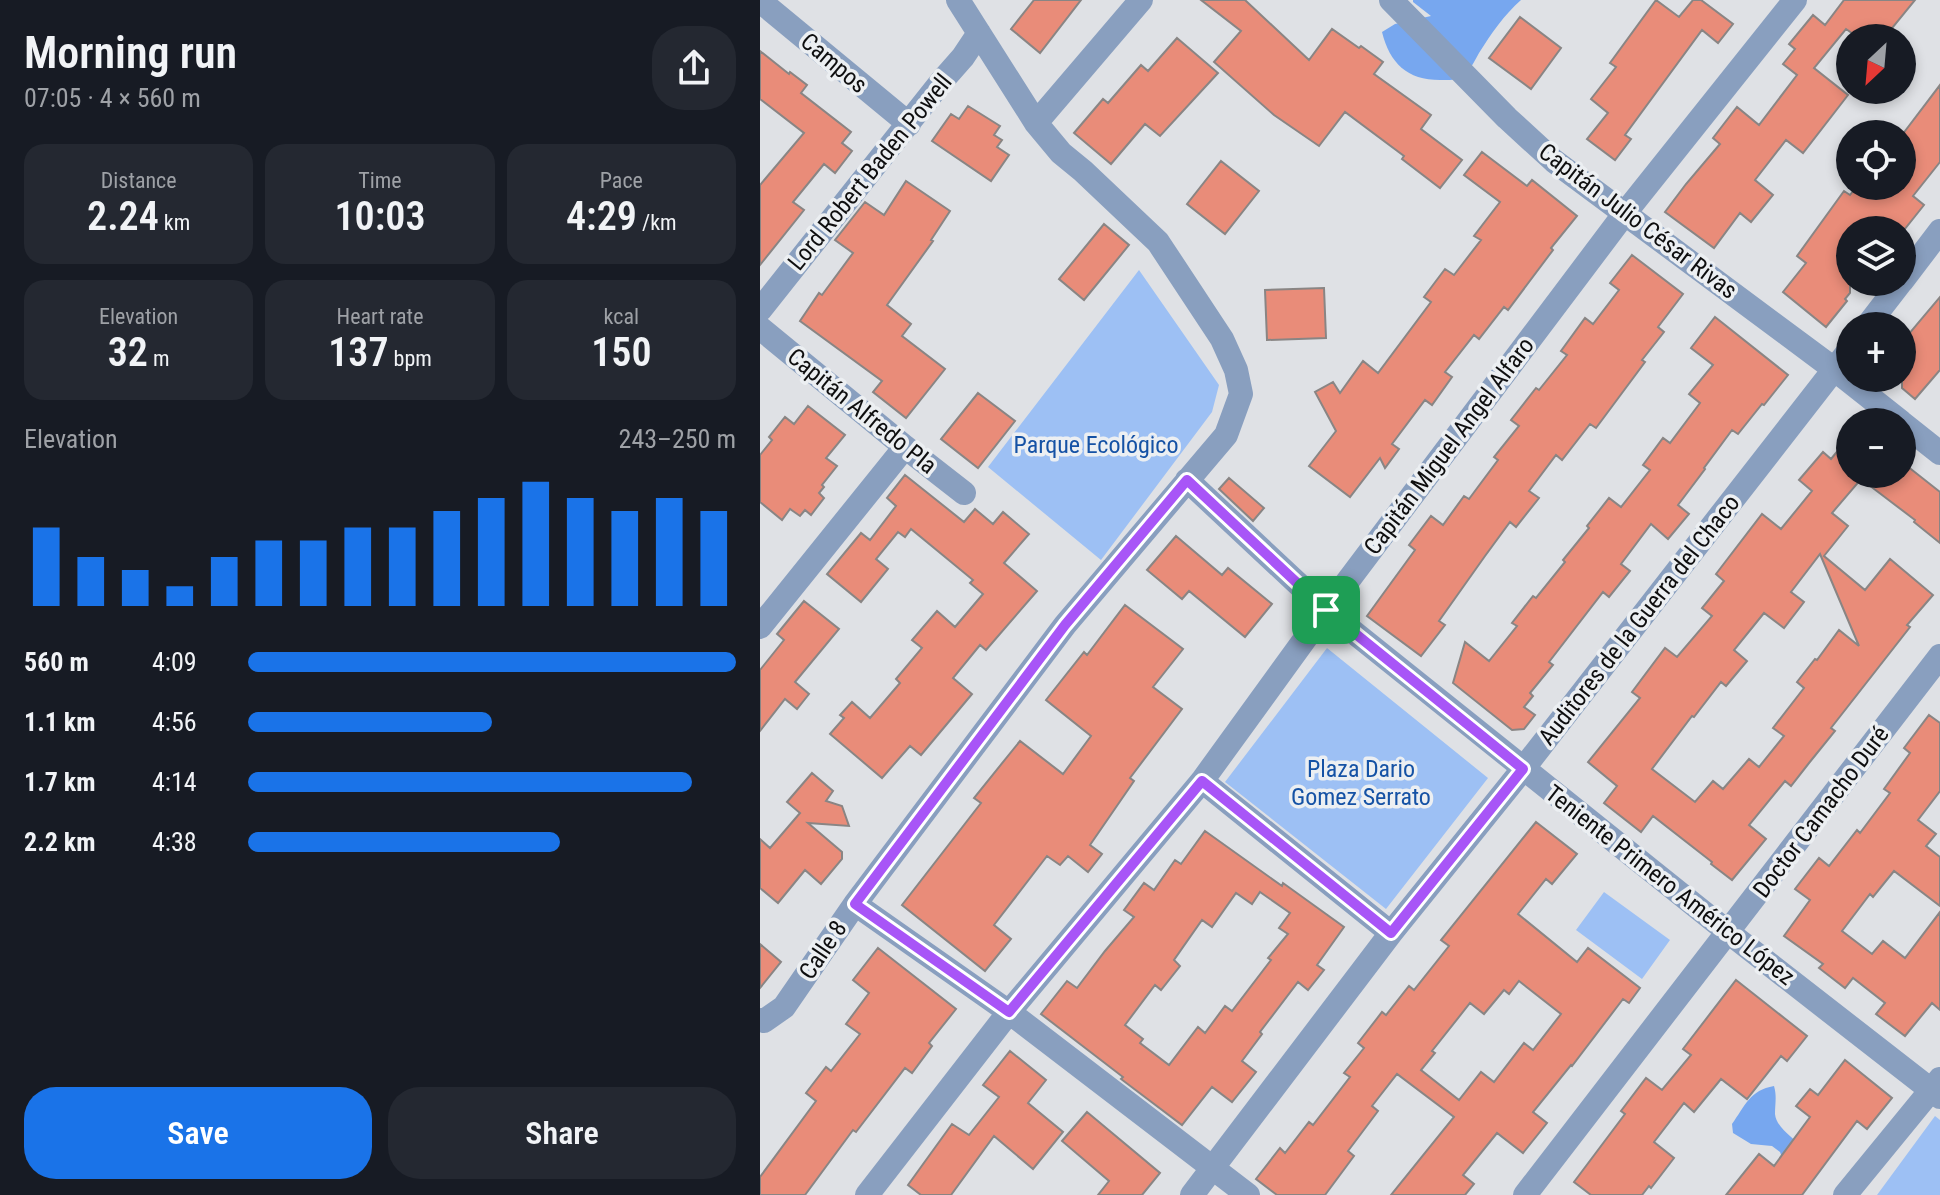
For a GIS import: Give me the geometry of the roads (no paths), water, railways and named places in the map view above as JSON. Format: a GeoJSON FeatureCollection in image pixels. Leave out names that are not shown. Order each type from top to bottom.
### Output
{"type":"FeatureCollection","features":[{"type":"Feature","properties":{"kind":"street"},"geometry":{"type":"LineString","coordinates":[[958,0],[1036,123],[1141,0]]}},
{"type":"Feature","properties":{"kind":"street","name":"Capitán Julio César Rivas"},"geometry":{"type":"LineString","coordinates":[[1391,0],[1516,127],[1554,161],[1884,408]]}},
{"type":"Feature","properties":{"kind":"street","name":"Capitán Miguel Angel Alfaro"},"geometry":{"type":"LineString","coordinates":[[867,1195],[1009,1012],[1202,781],[1326,610],[1625,213],[1795,0]]}},
{"type":"Feature","properties":{"kind":"street","name":"Campos"},"geometry":{"type":"LineString","coordinates":[[760,1],[909,124]]}},
{"type":"Feature","properties":{"kind":"street","name":"Lord Robert Baden Powell"},"geometry":{"type":"LineString","coordinates":[[760,310],[979,33]]}},
{"type":"Feature","properties":{"kind":"street","name":"Calle 8"},"geometry":{"type":"LineString","coordinates":[[760,1020],[764,1021],[784,1007],[855,904],[1065,625],[1226,435],[1241,394],[1236,370],[1222,339],[1158,242],[1061,153],[1036,123]]}},
{"type":"Feature","properties":{"kind":"street"},"geometry":{"type":"LineString","coordinates":[[1916,263],[1940,231]]}},
{"type":"Feature","properties":{"kind":"street"},"geometry":{"type":"LineString","coordinates":[[1878,312],[1890,296]]}},
{"type":"Feature","properties":{"kind":"street","name":"Capitán Alfredo Pla"},"geometry":{"type":"LineString","coordinates":[[760,328],[964,493]]}},
{"type":"Feature","properties":{"kind":"street","name":"Auditores de la Guerra del Chaco"},"geometry":{"type":"LineString","coordinates":[[1192,1195],[1391,933],[1523,769],[1836,366]]}},
{"type":"Feature","properties":{"kind":"street","name":"Capitán Julio César Rivas"},"geometry":{"type":"LineString","coordinates":[[1916,433],[1940,453]]}},
{"type":"Feature","properties":{"kind":"street"},"geometry":{"type":"LineString","coordinates":[[760,627],[905,447]]}},
{"type":"Feature","properties":{"kind":"street","name":"Teniente Primero Américo López"},"geometry":{"type":"LineString","coordinates":[[1187,480],[1326,610],[1728,932],[1937,1089]]}},
{"type":"Feature","properties":{"kind":"street","name":"Doctor Camacho Duré"},"geometry":{"type":"LineString","coordinates":[[1525,1195],[1940,656]]}},
{"type":"Feature","properties":{"kind":"street"},"geometry":{"type":"LineString","coordinates":[[1202,781],[1391,933]]}},
{"type":"Feature","properties":{"kind":"street"},"geometry":{"type":"LineString","coordinates":[[855,904],[1009,1012],[1248,1195]]}},
{"type":"Feature","properties":{"kind":"street"},"geometry":{"type":"LineString","coordinates":[[1845,1195],[1937,1089]]}},
{"type":"Feature","properties":{"kind":"park label","name":"Parque Ecológico"},"geometry":{"type":"Point","coordinates":[1096,445]}},
{"type":"Feature","properties":{"kind":"park label","name":"Plaza Dario Gomez Serrato"},"geometry":{"type":"Point","coordinates":[1361,783]}}]}
